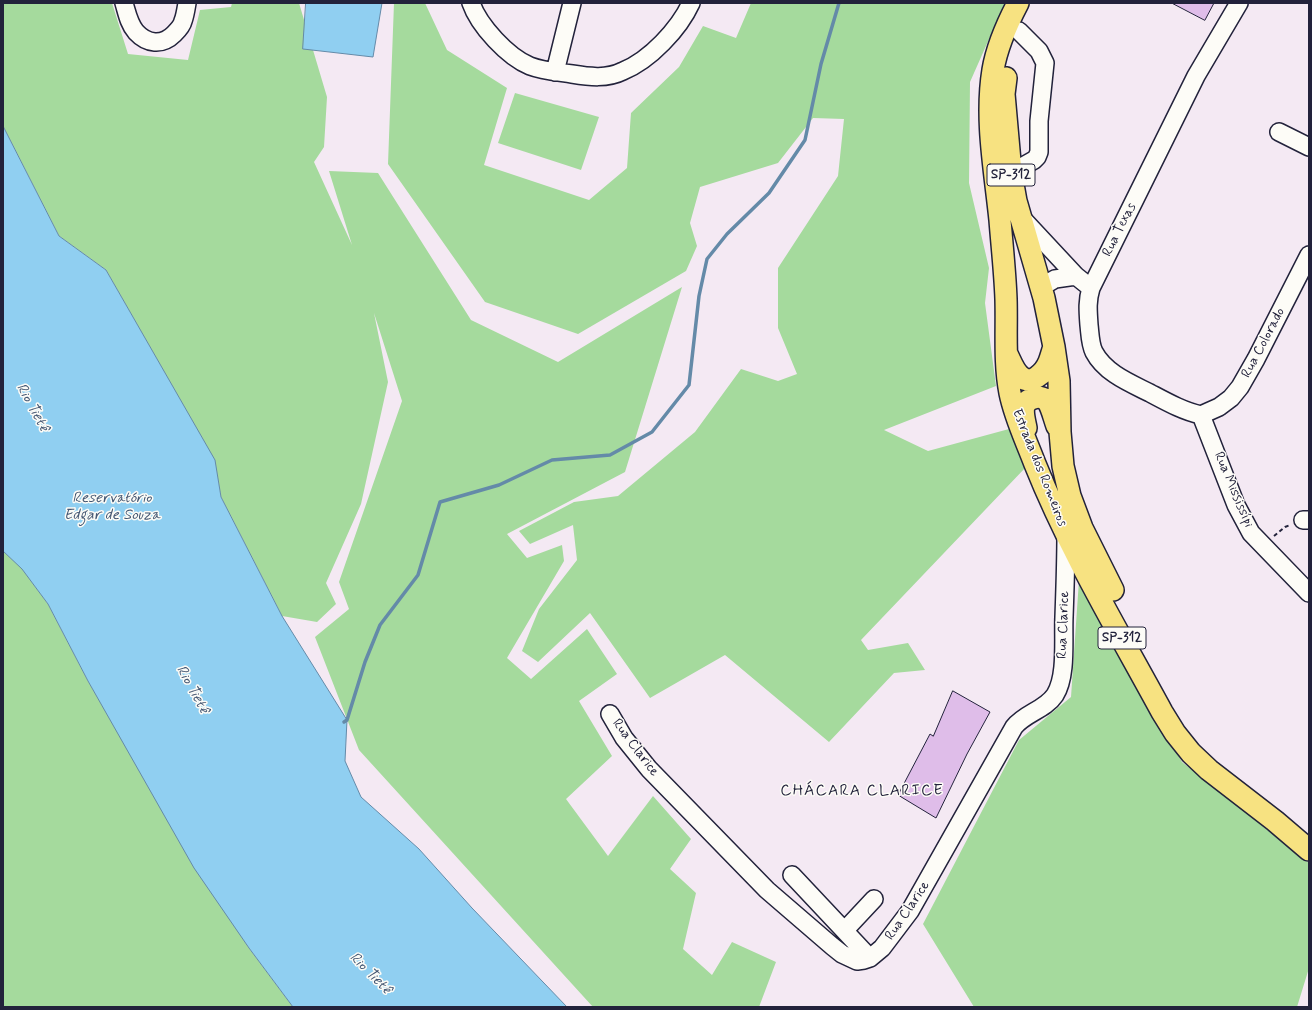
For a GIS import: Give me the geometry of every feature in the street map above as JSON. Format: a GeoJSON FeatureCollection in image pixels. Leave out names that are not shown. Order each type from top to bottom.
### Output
{"type":"FeatureCollection","features":[{"type":"Feature","properties":{"kind":"main road","name":"Estrada dos Romeiros"},"geometry":{"type":"LineString","coordinates":[[1018,3],[999,46],[993,68],[990,92],[992,144],[1005,276],[1006,352],[1010,392],[1020,428],[1066,534],[1162,712],[1175,733],[1191,753],[1209,770],[1275,821],[1309,850]]}},
{"type":"Feature","properties":{"kind":"main road","name":"Estrada dos Romeiros"},"geometry":{"type":"LineString","coordinates":[[1033,3],[1019,31],[1012,50],[1006,71],[1004,94],[1011,173],[1016,201],[1041,287],[1054,347],[1059,381],[1062,466],[1070,496],[1082,528],[1108,582],[1185,725],[1200,744],[1216,759],[1284,810],[1309,831]]}},
{"type":"Feature","properties":{"kind":"main road"},"geometry":{"type":"LineString","coordinates":[[1006,352],[1020,377],[1026,380],[1032,380],[1038,377],[1044,370],[1049,362],[1054,347]]}},
{"type":"Feature","properties":{"kind":"main road"},"geometry":{"type":"LineString","coordinates":[[1028,445],[1024,407],[1026,402],[1030,399],[1037,397],[1043,398],[1047,401],[1060,432]]}},
{"type":"Feature","properties":{"kind":"street"},"geometry":{"type":"LineString","coordinates":[[124,3],[130,22],[135,31],[150,42],[159,42],[169,39],[183,23],[187,3]]}},
{"type":"Feature","properties":{"kind":"street"},"geometry":{"type":"LineString","coordinates":[[471,3],[483,25],[495,39],[516,58],[531,66],[555,72],[594,77],[607,76],[623,72],[654,51],[674,29],[686,13],[691,3]]}},
{"type":"Feature","properties":{"kind":"street"},"geometry":{"type":"LineString","coordinates":[[555,72],[572,3]]}},
{"type":"Feature","properties":{"kind":"street","name":"Rua Texas"},"geometry":{"type":"LineString","coordinates":[[1201,415],[1190,412],[1118,377],[1102,363],[1094,351],[1090,337],[1087,303],[1091,288],[1196,76],[1239,3]]}},
{"type":"Feature","properties":{"kind":"street"},"geometry":{"type":"LineString","coordinates":[[1011,173],[1037,157],[1045,63],[1039,51],[1019,31]]}},
{"type":"Feature","properties":{"kind":"street"},"geometry":{"type":"LineString","coordinates":[[1279,132],[1309,147]]}},
{"type":"Feature","properties":{"kind":"street"},"geometry":{"type":"LineString","coordinates":[[1021,217],[1076,276],[1091,288]]}},
{"type":"Feature","properties":{"kind":"street","name":"Rua Colorado"},"geometry":{"type":"LineString","coordinates":[[1201,415],[1219,407],[1231,398],[1240,387],[1256,359],[1309,255]]}},
{"type":"Feature","properties":{"kind":"street"},"geometry":{"type":"LineString","coordinates":[[1041,287],[1055,279],[1076,276]]}},
{"type":"Feature","properties":{"kind":"street","name":"Rua Mississípi"},"geometry":{"type":"LineString","coordinates":[[1201,415],[1236,505],[1251,533],[1309,593]]}},
{"type":"Feature","properties":{"kind":"street","name":"Rua Clarice"},"geometry":{"type":"LineString","coordinates":[[610,714],[624,738],[649,769],[766,890],[842,954],[857,961],[870,958],[882,948],[910,911],[1014,727],[1026,716],[1048,703],[1059,687],[1063,658],[1066,534]]}},
{"type":"Feature","properties":{"kind":"street"},"geometry":{"type":"LineString","coordinates":[[792,875],[870,958]]}},
{"type":"Feature","properties":{"kind":"street"},"geometry":{"type":"LineString","coordinates":[[845,930],[874,898]]}},
{"type":"Feature","properties":{"kind":"path"},"geometry":{"type":"LineString","coordinates":[[1262,545],[1285,527],[1306,520]]}},
{"type":"Feature","properties":{"kind":"green space"},"geometry":{"type":"Polygon","coordinates":[[[3,3],[112,3],[128,54],[188,60],[200,10],[231,7],[232,3],[299,3],[327,97],[324,147],[314,162],[352,245],[329,171],[378,173],[471,320],[558,362],[682,287],[625,472],[507,534],[527,558],[562,545],[564,561],[507,658],[531,679],[587,629],[617,674],[579,701],[612,756],[566,799],[608,856],[653,796],[691,839],[670,869],[696,893],[683,949],[712,975],[732,942],[776,962],[759,1007],[593,1007],[359,750],[315,637],[349,609],[339,582],[402,401],[374,313],[388,382],[361,504],[326,583],[336,604],[317,622],[282,616],[221,497],[214,460],[106,270],[59,236],[3,126],[3,3]]]}},
{"type":"Feature","properties":{"kind":"green space"},"geometry":{"type":"Polygon","coordinates":[[[394,3],[425,3],[447,50],[507,88],[484,165],[589,200],[627,168],[631,113],[679,67],[703,26],[736,38],[751,3],[1005,3],[970,82],[969,183],[989,268],[985,303],[996,386],[884,430],[928,451],[1009,429],[1026,467],[861,640],[868,650],[908,643],[925,670],[894,673],[829,742],[725,655],[650,698],[590,613],[538,662],[522,651],[539,609],[577,560],[573,525],[530,544],[519,531],[574,502],[618,496],[695,432],[741,369],[778,381],[797,374],[778,328],[778,268],[838,176],[844,119],[813,118],[778,163],[700,187],[690,223],[697,246],[686,271],[578,334],[485,302],[388,164],[394,3]]]}},
{"type":"Feature","properties":{"kind":"green space"},"geometry":{"type":"Polygon","coordinates":[[[515,93],[599,117],[581,170],[498,143],[515,93]]]}},
{"type":"Feature","properties":{"kind":"green space"},"geometry":{"type":"Polygon","coordinates":[[[3,551],[22,568],[48,604],[88,681],[249,948],[293,1007],[3,1007],[3,551]]]}},
{"type":"Feature","properties":{"kind":"green space"},"geometry":{"type":"Polygon","coordinates":[[[1079,580],[1182,762],[1309,863],[1309,968],[1297,1007],[974,1007],[923,924],[1019,740],[1071,697],[1079,580]]]}},
{"type":"Feature","properties":{"kind":"water"},"geometry":{"type":"Polygon","coordinates":[[[306,3],[382,3],[373,57],[303,49],[306,3]]]}},
{"type":"Feature","properties":{"kind":"water","name":"Reservatório Edgar de Souza"},"geometry":{"type":"Polygon","coordinates":[[[3,126],[59,236],[106,270],[215,460],[221,497],[282,616],[347,720],[345,761],[361,797],[419,849],[472,908],[567,1007],[293,1007],[249,948],[194,868],[88,681],[48,604],[22,569],[3,551],[3,126]]]}},
{"type":"Feature","properties":{"kind":"building"},"geometry":{"type":"Polygon","coordinates":[[[1172,3],[1214,3],[1205,20],[1172,3]]]}},
{"type":"Feature","properties":{"kind":"building"},"geometry":{"type":"Polygon","coordinates":[[[953,691],[990,712],[967,754],[936,818],[898,795],[930,734],[933,736],[953,691]]]}},
{"type":"Feature","properties":{"kind":"waterway"},"geometry":{"type":"LineString","coordinates":[[344,722],[347,720],[365,662],[380,625],[418,575],[440,502],[499,485],[552,460],[610,455],[652,432],[689,385],[699,296],[707,259],[727,234],[769,193],[805,140],[821,64],[839,3]]}},
{"type":"Feature","properties":{"kind":"district","name":"CHÁCARA CLARICE"},"geometry":{"type":"Point","coordinates":[862,792]}},
{"type":"Feature","properties":{"kind":"water label","name":"Rio Tietê"},"geometry":{"type":"Point","coordinates":[32,408]}},
{"type":"Feature","properties":{"kind":"water label","name":"Rio Tietê"},"geometry":{"type":"Point","coordinates":[192,690]}},
{"type":"Feature","properties":{"kind":"water label","name":"Rio Tietê"},"geometry":{"type":"Point","coordinates":[370,974]}}]}
